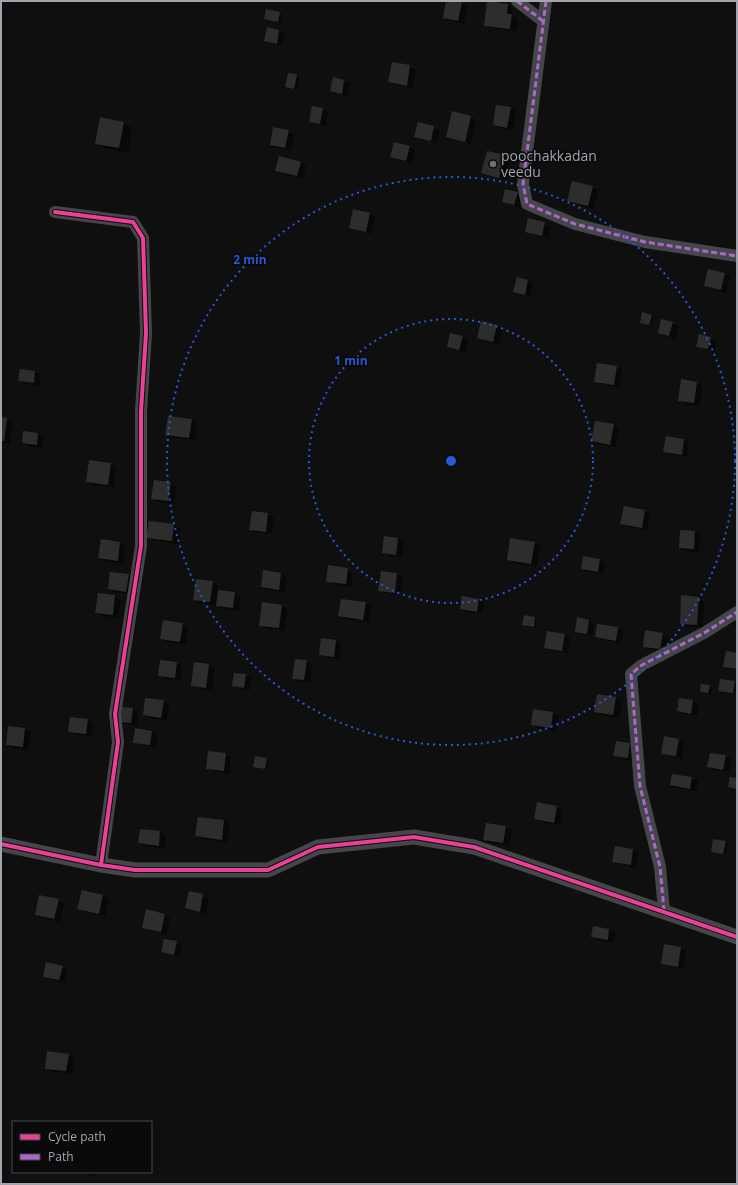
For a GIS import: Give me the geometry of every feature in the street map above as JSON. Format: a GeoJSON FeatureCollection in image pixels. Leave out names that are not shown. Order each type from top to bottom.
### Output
{"type":"FeatureCollection","features":[{"type":"Feature","properties":{"kind":"street"},"geometry":{"type":"LineString","coordinates":[[518,1],[543,21]]}},
{"type":"Feature","properties":{"kind":"street"},"geometry":{"type":"LineString","coordinates":[[546,1],[523,184],[527,204],[575,224],[645,242],[737,256]]}},
{"type":"Feature","properties":{"kind":"street"},"geometry":{"type":"LineString","coordinates":[[55,212],[133,222],[143,238],[146,333],[141,411],[141,546],[115,714],[118,742],[100,865]]}},
{"type":"Feature","properties":{"kind":"street"},"geometry":{"type":"LineString","coordinates":[[664,911],[660,867],[640,786],[631,674],[642,665],[704,633],[737,612]]}},
{"type":"Feature","properties":{"kind":"street"},"geometry":{"type":"LineString","coordinates":[[1,844],[100,865],[135,870],[268,870],[318,847],[414,837],[474,847],[737,937]]}},
{"type":"Feature","properties":{"kind":"building"},"geometry":{"type":"Polygon","coordinates":[[[446,1],[462,2],[458,21],[443,18],[446,1]]]}},
{"type":"Feature","properties":{"kind":"building"},"geometry":{"type":"Polygon","coordinates":[[[487,1],[508,4],[507,14],[512,14],[510,29],[484,26],[487,1]]]}},
{"type":"Feature","properties":{"kind":"building"},"geometry":{"type":"Polygon","coordinates":[[[266,9],[280,12],[278,22],[264,19],[266,9]]]}},
{"type":"Feature","properties":{"kind":"building"},"geometry":{"type":"Polygon","coordinates":[[[267,27],[279,30],[277,44],[264,41],[267,27]]]}},
{"type":"Feature","properties":{"kind":"building"},"geometry":{"type":"Polygon","coordinates":[[[392,62],[410,65],[407,86],[388,82],[392,62]]]}},
{"type":"Feature","properties":{"kind":"building"},"geometry":{"type":"Polygon","coordinates":[[[288,73],[297,74],[294,89],[285,87],[288,73]]]}},
{"type":"Feature","properties":{"kind":"building"},"geometry":{"type":"Polygon","coordinates":[[[333,77],[344,80],[342,94],[330,91],[333,77]]]}},
{"type":"Feature","properties":{"kind":"building"},"geometry":{"type":"Polygon","coordinates":[[[496,105],[511,107],[507,128],[493,125],[496,105]]]}},
{"type":"Feature","properties":{"kind":"building"},"geometry":{"type":"Polygon","coordinates":[[[312,106],[323,108],[320,124],[309,122],[312,106]]]}},
{"type":"Feature","properties":{"kind":"building"},"geometry":{"type":"Polygon","coordinates":[[[452,111],[471,116],[465,142],[446,137],[452,111]]]}},
{"type":"Feature","properties":{"kind":"building"},"geometry":{"type":"Polygon","coordinates":[[[100,117],[124,122],[119,148],[95,144],[100,117]]]}},
{"type":"Feature","properties":{"kind":"building"},"geometry":{"type":"Polygon","coordinates":[[[418,122],[434,126],[431,141],[414,137],[418,122]]]}},
{"type":"Feature","properties":{"kind":"building"},"geometry":{"type":"Polygon","coordinates":[[[273,127],[289,130],[285,148],[270,145],[273,127]]]}},
{"type":"Feature","properties":{"kind":"building"},"geometry":{"type":"Polygon","coordinates":[[[394,142],[410,146],[406,161],[390,157],[394,142]]]}},
{"type":"Feature","properties":{"kind":"building","name":"poochakkadan veedu"},"geometry":{"type":"Polygon","coordinates":[[[487,151],[505,155],[499,178],[481,173],[487,151]]]}},
{"type":"Feature","properties":{"kind":"building"},"geometry":{"type":"Polygon","coordinates":[[[279,156],[301,162],[297,176],[275,171],[279,156]]]}},
{"type":"Feature","properties":{"kind":"building"},"geometry":{"type":"Polygon","coordinates":[[[572,181],[593,186],[588,206],[567,201],[572,181]]]}},
{"type":"Feature","properties":{"kind":"building"},"geometry":{"type":"Polygon","coordinates":[[[505,189],[518,192],[514,205],[502,202],[505,189]]]}},
{"type":"Feature","properties":{"kind":"building"},"geometry":{"type":"Polygon","coordinates":[[[353,209],[370,213],[366,232],[349,228],[353,209]]]}},
{"type":"Feature","properties":{"kind":"building"},"geometry":{"type":"Polygon","coordinates":[[[528,218],[545,222],[542,236],[525,232],[528,218]]]}},
{"type":"Feature","properties":{"kind":"building"},"geometry":{"type":"Polygon","coordinates":[[[708,269],[725,273],[721,290],[704,286],[708,269]]]}},
{"type":"Feature","properties":{"kind":"building"},"geometry":{"type":"Polygon","coordinates":[[[517,277],[528,280],[525,295],[513,292],[517,277]]]}},
{"type":"Feature","properties":{"kind":"building"},"geometry":{"type":"Polygon","coordinates":[[[642,312],[652,315],[649,325],[640,323],[642,312]]]}},
{"type":"Feature","properties":{"kind":"building"},"geometry":{"type":"Polygon","coordinates":[[[661,319],[673,322],[669,336],[658,333],[661,319]]]}},
{"type":"Feature","properties":{"kind":"building"},"geometry":{"type":"Polygon","coordinates":[[[481,321],[497,325],[493,342],[477,338],[481,321]]]}},
{"type":"Feature","properties":{"kind":"building"},"geometry":{"type":"Polygon","coordinates":[[[450,333],[463,336],[459,350],[447,347],[450,333]]]}},
{"type":"Feature","properties":{"kind":"building"},"geometry":{"type":"Polygon","coordinates":[[[699,334],[711,337],[708,349],[696,347],[699,334]]]}},
{"type":"Feature","properties":{"kind":"building"},"geometry":{"type":"Polygon","coordinates":[[[597,363],[617,366],[614,385],[594,382],[597,363]]]}},
{"type":"Feature","properties":{"kind":"building"},"geometry":{"type":"Polygon","coordinates":[[[20,369],[35,371],[34,383],[18,381],[20,369]]]}},
{"type":"Feature","properties":{"kind":"building"},"geometry":{"type":"Polygon","coordinates":[[[681,379],[697,382],[694,403],[678,401],[681,379]]]}},
{"type":"Feature","properties":{"kind":"building"},"geometry":{"type":"Polygon","coordinates":[[[168,416],[192,419],[189,438],[165,435],[168,416]]]}},
{"type":"Feature","properties":{"kind":"building"},"geometry":{"type":"Polygon","coordinates":[[[1,417],[7,418],[4,441],[1,441],[1,417]]]}},
{"type":"Feature","properties":{"kind":"building"},"geometry":{"type":"Polygon","coordinates":[[[595,421],[614,424],[610,445],[591,441],[595,421]]]}},
{"type":"Feature","properties":{"kind":"building"},"geometry":{"type":"Polygon","coordinates":[[[23,431],[38,433],[37,445],[22,443],[23,431]]]}},
{"type":"Feature","properties":{"kind":"building"},"geometry":{"type":"Polygon","coordinates":[[[666,436],[684,439],[682,455],[663,452],[666,436]]]}},
{"type":"Feature","properties":{"kind":"building"},"geometry":{"type":"Polygon","coordinates":[[[89,460],[111,463],[108,485],[86,482],[89,460]]]}},
{"type":"Feature","properties":{"kind":"building"},"geometry":{"type":"Polygon","coordinates":[[[154,480],[171,482],[168,501],[151,499],[154,480]]]}},
{"type":"Feature","properties":{"kind":"building"},"geometry":{"type":"Polygon","coordinates":[[[624,506],[645,510],[642,528],[620,524],[624,506]]]}},
{"type":"Feature","properties":{"kind":"building"},"geometry":{"type":"Polygon","coordinates":[[[252,511],[268,513],[266,532],[249,530],[252,511]]]}},
{"type":"Feature","properties":{"kind":"building"},"geometry":{"type":"Polygon","coordinates":[[[149,521],[174,524],[172,541],[146,538],[149,521]]]}},
{"type":"Feature","properties":{"kind":"building"},"geometry":{"type":"Polygon","coordinates":[[[680,530],[695,531],[694,549],[679,548],[680,530]]]}},
{"type":"Feature","properties":{"kind":"building"},"geometry":{"type":"Polygon","coordinates":[[[384,536],[398,538],[396,555],[382,553],[384,536]]]}},
{"type":"Feature","properties":{"kind":"building"},"geometry":{"type":"Polygon","coordinates":[[[510,538],[535,542],[531,564],[507,560],[510,538]]]}},
{"type":"Feature","properties":{"kind":"building"},"geometry":{"type":"Polygon","coordinates":[[[101,539],[120,542],[118,561],[98,558],[101,539]]]}},
{"type":"Feature","properties":{"kind":"building"},"geometry":{"type":"Polygon","coordinates":[[[583,556],[600,559],[598,572],[581,569],[583,556]]]}},
{"type":"Feature","properties":{"kind":"building"},"geometry":{"type":"Polygon","coordinates":[[[328,565],[348,568],[346,584],[326,582],[328,565]]]}},
{"type":"Feature","properties":{"kind":"building"},"geometry":{"type":"Polygon","coordinates":[[[263,570],[281,573],[279,590],[261,587],[263,570]]]}},
{"type":"Feature","properties":{"kind":"building"},"geometry":{"type":"Polygon","coordinates":[[[381,571],[397,573],[395,593],[378,591],[381,571]]]}},
{"type":"Feature","properties":{"kind":"building"},"geometry":{"type":"Polygon","coordinates":[[[110,572],[129,574],[126,592],[108,589],[110,572]]]}},
{"type":"Feature","properties":{"kind":"building"},"geometry":{"type":"Polygon","coordinates":[[[196,579],[213,581],[210,602],[193,600],[196,579]]]}},
{"type":"Feature","properties":{"kind":"building"},"geometry":{"type":"Polygon","coordinates":[[[218,590],[235,592],[233,608],[216,606],[218,590]]]}},
{"type":"Feature","properties":{"kind":"building"},"geometry":{"type":"Polygon","coordinates":[[[98,593],[115,595],[113,615],[95,613],[98,593]]]}},
{"type":"Feature","properties":{"kind":"building"},"geometry":{"type":"Polygon","coordinates":[[[681,595],[699,597],[697,625],[680,624],[681,595]]]}},
{"type":"Feature","properties":{"kind":"building"},"geometry":{"type":"Polygon","coordinates":[[[462,596],[479,599],[477,612],[460,609],[462,596]]]}},
{"type":"Feature","properties":{"kind":"building"},"geometry":{"type":"Polygon","coordinates":[[[341,599],[366,602],[363,620],[338,616],[341,599]]]}},
{"type":"Feature","properties":{"kind":"building"},"geometry":{"type":"Polygon","coordinates":[[[262,602],[282,605],[279,628],[259,626],[262,602]]]}},
{"type":"Feature","properties":{"kind":"building"},"geometry":{"type":"Polygon","coordinates":[[[524,615],[535,617],[534,627],[522,625],[524,615]]]}},
{"type":"Feature","properties":{"kind":"building"},"geometry":{"type":"Polygon","coordinates":[[[577,617],[589,620],[587,634],[575,632],[577,617]]]}},
{"type":"Feature","properties":{"kind":"building"},"geometry":{"type":"Polygon","coordinates":[[[163,620],[183,623],[180,642],[160,639],[163,620]]]}},
{"type":"Feature","properties":{"kind":"building"},"geometry":{"type":"Polygon","coordinates":[[[597,624],[618,627],[616,641],[595,637],[597,624]]]}},
{"type":"Feature","properties":{"kind":"building"},"geometry":{"type":"Polygon","coordinates":[[[645,630],[663,633],[660,649],[643,647],[645,630]]]}},
{"type":"Feature","properties":{"kind":"building"},"geometry":{"type":"Polygon","coordinates":[[[547,631],[565,634],[562,651],[544,648],[547,631]]]}},
{"type":"Feature","properties":{"kind":"building"},"geometry":{"type":"Polygon","coordinates":[[[321,638],[336,640],[334,657],[319,655],[321,638]]]}},
{"type":"Feature","properties":{"kind":"building"},"geometry":{"type":"Polygon","coordinates":[[[726,651],[737,653],[737,669],[723,667],[726,651]]]}},
{"type":"Feature","properties":{"kind":"building"},"geometry":{"type":"Polygon","coordinates":[[[295,659],[307,660],[304,680],[292,679],[295,659]]]}},
{"type":"Feature","properties":{"kind":"building"},"geometry":{"type":"Polygon","coordinates":[[[160,660],[177,662],[175,678],[158,676],[160,660]]]}},
{"type":"Feature","properties":{"kind":"building"},"geometry":{"type":"Polygon","coordinates":[[[194,662],[209,664],[206,688],[191,686],[194,662]]]}},
{"type":"Feature","properties":{"kind":"building"},"geometry":{"type":"Polygon","coordinates":[[[234,673],[246,674],[244,688],[232,686],[234,673]]]}},
{"type":"Feature","properties":{"kind":"building"},"geometry":{"type":"Polygon","coordinates":[[[720,679],[735,681],[733,693],[718,691],[720,679]]]}},
{"type":"Feature","properties":{"kind":"building"},"geometry":{"type":"Polygon","coordinates":[[[701,684],[710,685],[708,693],[700,692],[701,684]]]}},
{"type":"Feature","properties":{"kind":"building"},"geometry":{"type":"Polygon","coordinates":[[[597,694],[616,697],[613,715],[594,712],[597,694]]]}},
{"type":"Feature","properties":{"kind":"building"},"geometry":{"type":"Polygon","coordinates":[[[145,698],[164,700],[161,718],[143,715],[145,698]]]}},
{"type":"Feature","properties":{"kind":"building"},"geometry":{"type":"Polygon","coordinates":[[[679,698],[693,700],[691,714],[677,711],[679,698]]]}},
{"type":"Feature","properties":{"kind":"building"},"geometry":{"type":"Polygon","coordinates":[[[122,707],[133,708],[131,723],[120,722],[122,707]]]}},
{"type":"Feature","properties":{"kind":"building"},"geometry":{"type":"Polygon","coordinates":[[[533,709],[553,712],[551,728],[531,725],[533,709]]]}},
{"type":"Feature","properties":{"kind":"building"},"geometry":{"type":"Polygon","coordinates":[[[70,717],[88,719],[86,734],[68,732],[70,717]]]}},
{"type":"Feature","properties":{"kind":"building"},"geometry":{"type":"Polygon","coordinates":[[[8,726],[25,728],[23,747],[6,745],[8,726]]]}},
{"type":"Feature","properties":{"kind":"building"},"geometry":{"type":"Polygon","coordinates":[[[135,728],[152,731],[150,745],[133,743],[135,728]]]}},
{"type":"Feature","properties":{"kind":"building"},"geometry":{"type":"Polygon","coordinates":[[[664,736],[679,739],[676,756],[661,754],[664,736]]]}},
{"type":"Feature","properties":{"kind":"building"},"geometry":{"type":"Polygon","coordinates":[[[616,741],[630,743],[628,758],[613,756],[616,741]]]}},
{"type":"Feature","properties":{"kind":"building"},"geometry":{"type":"Polygon","coordinates":[[[208,751],[226,753],[224,771],[206,769],[208,751]]]}},
{"type":"Feature","properties":{"kind":"building"},"geometry":{"type":"Polygon","coordinates":[[[710,753],[726,755],[723,770],[707,767],[710,753]]]}},
{"type":"Feature","properties":{"kind":"building"},"geometry":{"type":"Polygon","coordinates":[[[255,756],[267,758],[265,769],[253,767],[255,756]]]}},
{"type":"Feature","properties":{"kind":"building"},"geometry":{"type":"Polygon","coordinates":[[[672,774],[692,777],[690,789],[670,785],[672,774]]]}},
{"type":"Feature","properties":{"kind":"building"},"geometry":{"type":"Polygon","coordinates":[[[730,777],[737,778],[737,789],[728,787],[730,777]]]}},
{"type":"Feature","properties":{"kind":"building"},"geometry":{"type":"Polygon","coordinates":[[[537,802],[557,806],[554,823],[534,819],[537,802]]]}},
{"type":"Feature","properties":{"kind":"building"},"geometry":{"type":"Polygon","coordinates":[[[198,817],[224,820],[222,840],[195,836],[198,817]]]}},
{"type":"Feature","properties":{"kind":"building"},"geometry":{"type":"Polygon","coordinates":[[[486,823],[506,826],[503,843],[483,840],[486,823]]]}},
{"type":"Feature","properties":{"kind":"building"},"geometry":{"type":"Polygon","coordinates":[[[140,829],[160,831],[159,846],[138,843],[140,829]]]}},
{"type":"Feature","properties":{"kind":"building"},"geometry":{"type":"Polygon","coordinates":[[[713,839],[726,841],[723,854],[711,852],[713,839]]]}},
{"type":"Feature","properties":{"kind":"building"},"geometry":{"type":"Polygon","coordinates":[[[615,846],[633,849],[631,865],[612,862],[615,846]]]}},
{"type":"Feature","properties":{"kind":"building"},"geometry":{"type":"Polygon","coordinates":[[[82,890],[103,895],[99,914],[77,909],[82,890]]]}},
{"type":"Feature","properties":{"kind":"building"},"geometry":{"type":"Polygon","coordinates":[[[189,891],[203,894],[200,912],[185,908],[189,891]]]}},
{"type":"Feature","properties":{"kind":"building"},"geometry":{"type":"Polygon","coordinates":[[[39,895],[59,899],[54,919],[35,915],[39,895]]]}},
{"type":"Feature","properties":{"kind":"building"},"geometry":{"type":"Polygon","coordinates":[[[146,909],[165,914],[161,932],[142,928],[146,909]]]}},
{"type":"Feature","properties":{"kind":"building"},"geometry":{"type":"Polygon","coordinates":[[[593,926],[609,929],[608,940],[591,937],[593,926]]]}},
{"type":"Feature","properties":{"kind":"building"},"geometry":{"type":"Polygon","coordinates":[[[164,939],[177,941],[174,955],[161,952],[164,939]]]}},
{"type":"Feature","properties":{"kind":"building"},"geometry":{"type":"Polygon","coordinates":[[[664,944],[681,947],[678,967],[661,964],[664,944]]]}},
{"type":"Feature","properties":{"kind":"building"},"geometry":{"type":"Polygon","coordinates":[[[46,962],[63,966],[59,980],[43,977],[46,962]]]}},
{"type":"Feature","properties":{"kind":"building"},"geometry":{"type":"Polygon","coordinates":[[[47,1051],[69,1054],[66,1071],[45,1069],[47,1051]]]}},
{"type":"Feature","properties":{"kind":"marked path"},"geometry":{"type":"LineString","coordinates":[[517,1],[543,21]]}},
{"type":"Feature","properties":{"kind":"marked path"},"geometry":{"type":"LineString","coordinates":[[546,1],[523,184],[527,204],[575,224],[645,242],[737,256]]}},
{"type":"Feature","properties":{"kind":"marked path"},"geometry":{"type":"LineString","coordinates":[[664,911],[660,867],[640,786],[631,674],[642,665],[704,633],[737,612]]}},
{"type":"Feature","properties":{"kind":"cycle path"},"geometry":{"type":"LineString","coordinates":[[55,212],[133,222],[143,238],[146,333],[141,411],[141,546],[115,714],[118,742],[101,865]]}},
{"type":"Feature","properties":{"kind":"cycle path"},"geometry":{"type":"LineString","coordinates":[[1,844],[101,865],[135,870],[268,870],[318,847],[414,837],[474,847],[737,937]]}},
{"type":"Feature","properties":{"kind":"place","name":"poochakkadan veedu"},"geometry":{"type":"Point","coordinates":[493,164]}}]}
